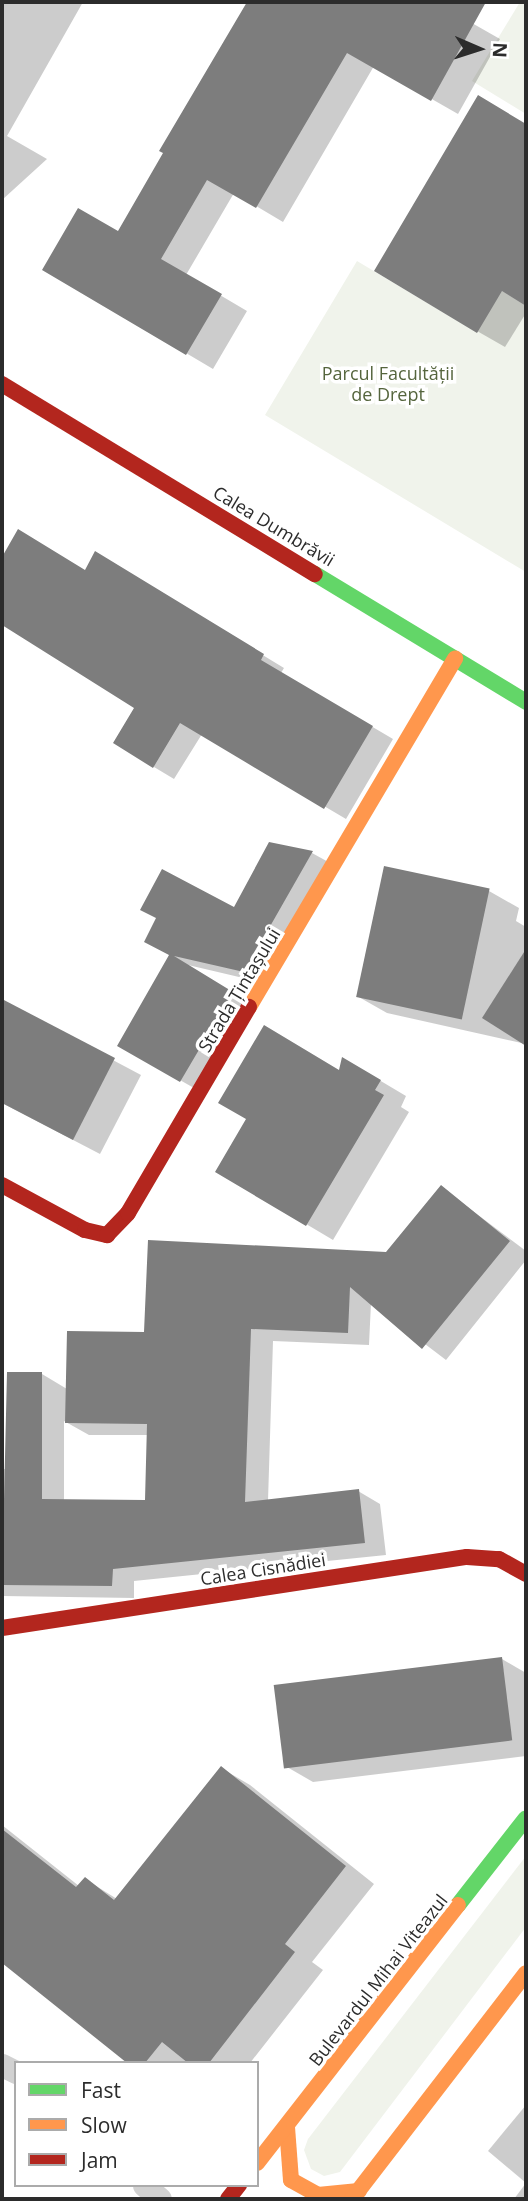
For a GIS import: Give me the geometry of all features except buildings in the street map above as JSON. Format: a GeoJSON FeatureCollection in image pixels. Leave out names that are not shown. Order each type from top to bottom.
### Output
{"type":"FeatureCollection","features":[{"type":"Feature","properties":{"kind":"main road","name":"Calea Dumbrăvii"},"geometry":{"type":"LineString","coordinates":[[2,384],[526,702]]}},
{"type":"Feature","properties":{"kind":"main road","name":"Strada Țintașului"},"geometry":{"type":"LineString","coordinates":[[2,1185],[85,1230],[107,1235],[128,1213],[455,658]]}},
{"type":"Feature","properties":{"kind":"main road","name":"Calea Cisnădiei"},"geometry":{"type":"LineString","coordinates":[[2,1628],[467,1557],[499,1559],[526,1574]]}},
{"type":"Feature","properties":{"kind":"main road","name":"Bulevardul Mihai Viteazul"},"geometry":{"type":"LineString","coordinates":[[259,2161],[526,1818]]}},
{"type":"Feature","properties":{"kind":"main road"},"geometry":{"type":"LineString","coordinates":[[287,2127],[291,2180],[303,2191],[333,2196],[356,2195],[526,1973]]}},
{"type":"Feature","properties":{"kind":"lane"},"geometry":{"type":"LineString","coordinates":[[146,2187],[160,2199]]}},
{"type":"Feature","properties":{"kind":"green space"},"geometry":{"type":"Polygon","coordinates":[[[520,2],[526,2],[526,114],[472,81],[520,2]]]}},
{"type":"Feature","properties":{"kind":"green space","name":"Parcul Facultății de Drept"},"geometry":{"type":"Polygon","coordinates":[[[357,261],[476,332],[502,291],[526,306],[526,572],[265,415],[357,261]]]}},
{"type":"Feature","properties":{"kind":"green space"},"geometry":{"type":"Polygon","coordinates":[[[526,1856],[526,1927],[340,2172],[324,2176],[311,2169],[304,2150],[308,2139],[526,1856]]]}},
{"type":"Feature","properties":{"kind":"traffic: fast"},"geometry":{"type":"LineString","coordinates":[[315,574],[526,702]]}},
{"type":"Feature","properties":{"kind":"traffic: fast"},"geometry":{"type":"LineString","coordinates":[[458,1905],[526,1818]]}},
{"type":"Feature","properties":{"kind":"traffic: slow"},"geometry":{"type":"LineString","coordinates":[[249,1007],[455,658]]}},
{"type":"Feature","properties":{"kind":"traffic: slow"},"geometry":{"type":"LineString","coordinates":[[259,2160],[458,1905]]}},
{"type":"Feature","properties":{"kind":"traffic: slow"},"geometry":{"type":"LineString","coordinates":[[352,2199],[526,1973]]}},
{"type":"Feature","properties":{"kind":"traffic: slow"},"geometry":{"type":"LineString","coordinates":[[287,2127],[291,2180],[318,2195],[359,2191]]}},
{"type":"Feature","properties":{"kind":"traffic: jam"},"geometry":{"type":"LineString","coordinates":[[2,384],[315,574]]}},
{"type":"Feature","properties":{"kind":"traffic: jam"},"geometry":{"type":"LineString","coordinates":[[2,1185],[85,1230],[107,1235],[128,1213],[249,1007]]}},
{"type":"Feature","properties":{"kind":"traffic: jam"},"geometry":{"type":"LineString","coordinates":[[2,1628],[467,1557],[499,1559],[526,1574]]}},
{"type":"Feature","properties":{"kind":"traffic: jam"},"geometry":{"type":"LineString","coordinates":[[228,2199],[237,2187]]}}]}
